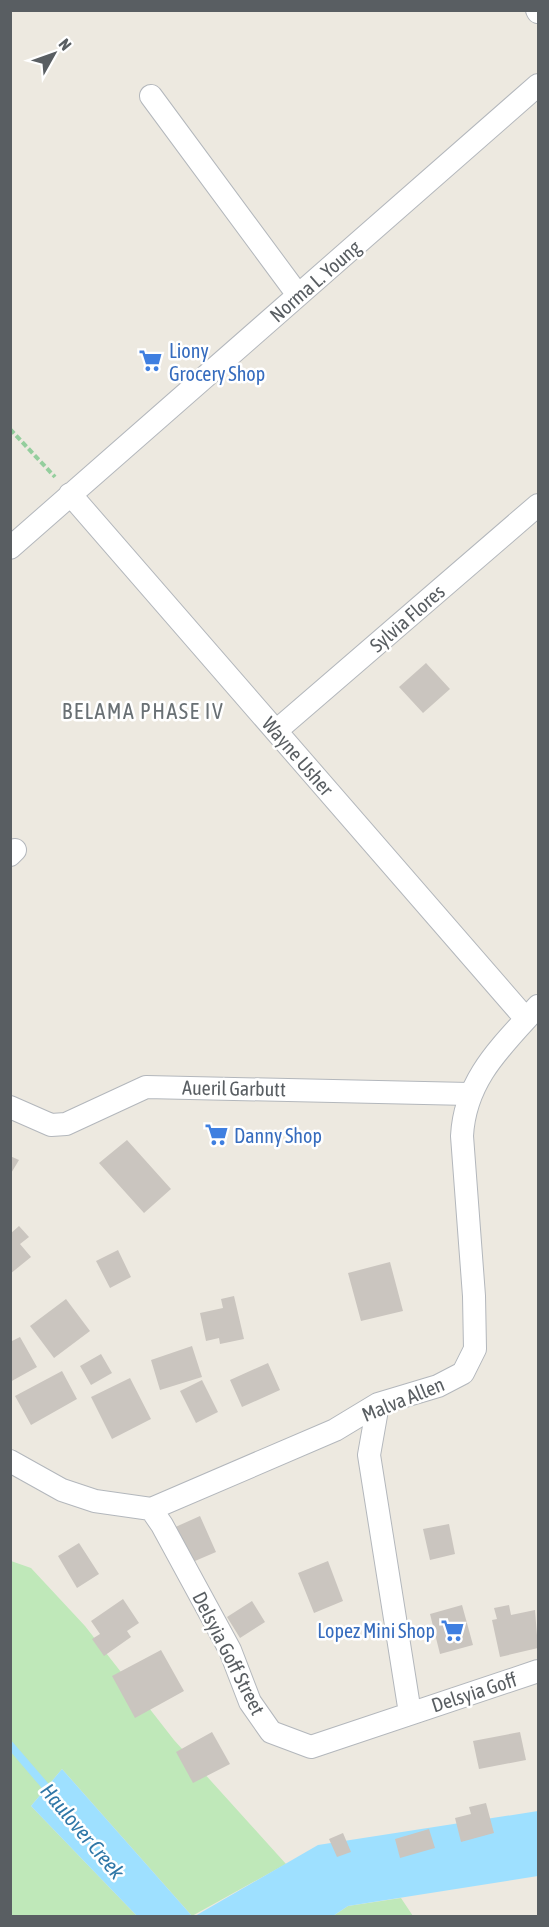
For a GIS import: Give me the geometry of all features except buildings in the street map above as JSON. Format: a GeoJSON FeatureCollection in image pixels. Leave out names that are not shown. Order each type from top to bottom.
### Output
{"type":"FeatureCollection","features":[{"type":"Feature","properties":{"kind":"street","name":"Norma L. Young"},"geometry":{"type":"LineString","coordinates":[[10,548],[538,85]]}},
{"type":"Feature","properties":{"kind":"street"},"geometry":{"type":"LineString","coordinates":[[151,96],[298,295]]}},
{"type":"Feature","properties":{"kind":"street","name":"Wayne Usher"},"geometry":{"type":"LineString","coordinates":[[70,494],[276,731],[532,1012]]}},
{"type":"Feature","properties":{"kind":"street","name":"Sylvia Flores"},"geometry":{"type":"LineString","coordinates":[[276,731],[538,505]]}},
{"type":"Feature","properties":{"kind":"street","name":"Malva Allen"},"geometry":{"type":"LineString","coordinates":[[151,1509],[335,1430],[378,1404],[438,1386],[462,1373],[475,1348],[474,1296],[462,1136],[463,1114],[469,1094],[486,1066],[532,1012]]}},
{"type":"Feature","properties":{"kind":"street","name":"Aueril Garbutt"},"geometry":{"type":"LineString","coordinates":[[10,1107],[51,1125],[66,1124],[146,1087],[469,1094]]}},
{"type":"Feature","properties":{"kind":"street"},"geometry":{"type":"LineString","coordinates":[[378,1404],[369,1455],[410,1713]]}},
{"type":"Feature","properties":{"kind":"street"},"geometry":{"type":"LineString","coordinates":[[10,1461],[73,1493],[95,1501],[151,1509]]}},
{"type":"Feature","properties":{"kind":"street","name":"Delsyia Goff Street"},"geometry":{"type":"LineString","coordinates":[[151,1509],[230,1650],[250,1702],[271,1732],[311,1747],[410,1713]]}},
{"type":"Feature","properties":{"kind":"street","name":"Delsyia Goff"},"geometry":{"type":"LineString","coordinates":[[410,1713],[538,1671]]}},
{"type":"Feature","properties":{"kind":"path"},"geometry":{"type":"LineString","coordinates":[[10,429],[70,494]]}},
{"type":"Feature","properties":{"kind":"green space"},"geometry":{"type":"Polygon","coordinates":[[[11,1561],[31,1568],[85,1626],[174,1740],[286,1864],[192,1916],[62,1769],[31,1806],[137,1916],[11,1916],[11,1561]]]}},
{"type":"Feature","properties":{"kind":"green space"},"geometry":{"type":"Polygon","coordinates":[[[401,1898],[413,1916],[333,1916],[348,1906],[401,1898]]]}},
{"type":"Feature","properties":{"kind":"water"},"geometry":{"type":"Polygon","coordinates":[[[62,1769],[192,1916],[137,1916],[31,1806],[62,1769]]]}},
{"type":"Feature","properties":{"kind":"water"},"geometry":{"type":"Polygon","coordinates":[[[538,1811],[538,1876],[348,1906],[333,1916],[195,1916],[318,1845],[538,1811]]]}},
{"type":"Feature","properties":{"kind":"waterway","name":"Haulover Creek"},"geometry":{"type":"LineString","coordinates":[[10,1745],[53,1795]]}},
{"type":"Feature","properties":{"kind":"place","name":"Liony Grocery Shop"},"geometry":{"type":"Point","coordinates":[151,361]}},
{"type":"Feature","properties":{"kind":"place","name":"Danny Shop"},"geometry":{"type":"Point","coordinates":[216,1135]}},
{"type":"Feature","properties":{"kind":"place","name":"Lopez Mini Shop"},"geometry":{"type":"Point","coordinates":[453,1630]}},
{"type":"Feature","properties":{"kind":"district","name":"BELAMA PHASE IV"},"geometry":{"type":"Point","coordinates":[143,711]}}]}
